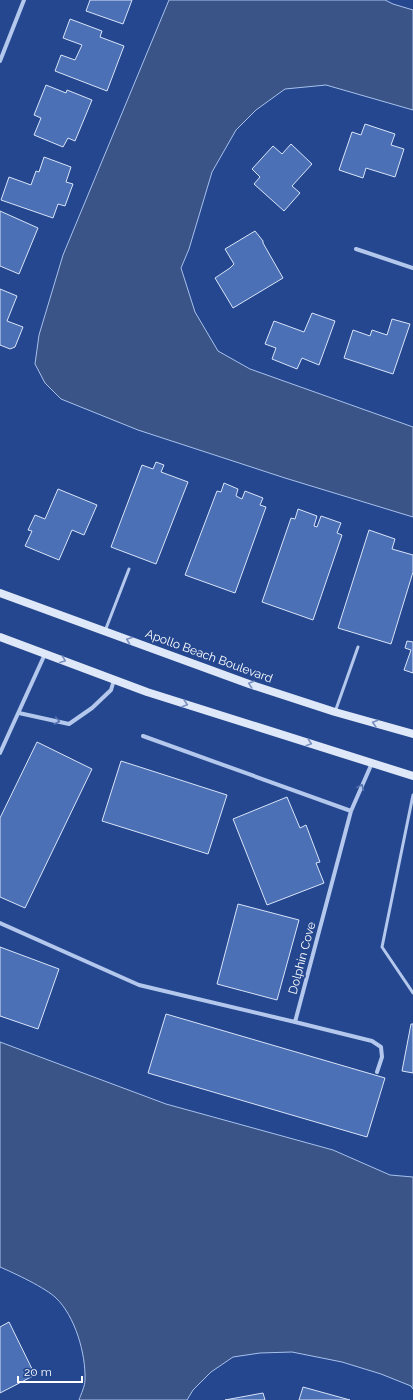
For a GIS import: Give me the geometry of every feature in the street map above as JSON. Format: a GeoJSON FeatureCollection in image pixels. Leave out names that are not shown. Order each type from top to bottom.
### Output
{"type":"FeatureCollection","features":[{"type":"Feature","properties":{"kind":"main road","name":"Apollo Beach Boulevard"},"geometry":{"type":"LineString","coordinates":[[0,592],[249,684],[335,712],[413,734]]}},
{"type":"Feature","properties":{"kind":"main road"},"geometry":{"type":"LineString","coordinates":[[0,637],[147,692],[413,776]]}},
{"type":"Feature","properties":{"kind":"street"},"geometry":{"type":"LineString","coordinates":[[0,60],[24,0]]}},
{"type":"Feature","properties":{"kind":"street"},"geometry":{"type":"LineString","coordinates":[[356,249],[413,268]]}},
{"type":"Feature","properties":{"kind":"street"},"geometry":{"type":"LineString","coordinates":[[0,753],[45,654]]}},
{"type":"Feature","properties":{"kind":"street"},"geometry":{"type":"LineString","coordinates":[[19,713],[69,724],[92,708],[111,690],[114,679]]}},
{"type":"Feature","properties":{"kind":"street"},"geometry":{"type":"LineString","coordinates":[[143,736],[351,811]]}},
{"type":"Feature","properties":{"kind":"street","name":"Dolphin Cove"},"geometry":{"type":"LineString","coordinates":[[295,1022],[351,811],[372,763]]}},
{"type":"Feature","properties":{"kind":"street"},"geometry":{"type":"LineString","coordinates":[[0,923],[138,985],[372,1041],[381,1047],[382,1056],[377,1072]]}},
{"type":"Feature","properties":{"kind":"lane"},"geometry":{"type":"LineString","coordinates":[[105,631],[130,569]]}},
{"type":"Feature","properties":{"kind":"lane"},"geometry":{"type":"LineString","coordinates":[[335,712],[358,647]]}},
{"type":"Feature","properties":{"kind":"lane"},"geometry":{"type":"LineString","coordinates":[[413,795],[382,947],[413,993]]}},
{"type":"Feature","properties":{"kind":"water"},"geometry":{"type":"Polygon","coordinates":[[[169,0],[385,0],[413,10],[413,110],[326,85],[285,89],[256,110],[236,130],[212,172],[189,249],[181,268],[195,312],[218,351],[250,369],[413,427],[413,517],[285,478],[138,430],[61,399],[45,383],[35,364],[39,335],[63,255],[169,0]]]}},
{"type":"Feature","properties":{"kind":"water"},"geometry":{"type":"Polygon","coordinates":[[[0,1042],[166,1104],[333,1150],[390,1175],[413,1177],[413,1389],[411,1386],[381,1374],[342,1362],[292,1352],[260,1353],[233,1357],[211,1372],[193,1390],[187,1400],[79,1400],[85,1382],[84,1359],[78,1336],[69,1315],[63,1306],[51,1294],[30,1281],[0,1267],[0,1042]]]}},
{"type":"Feature","properties":{"kind":"building"},"geometry":{"type":"Polygon","coordinates":[[[90,0],[132,0],[123,24],[86,11],[90,0]]]}},
{"type":"Feature","properties":{"kind":"building"},"geometry":{"type":"Polygon","coordinates":[[[70,19],[102,31],[100,37],[124,46],[107,91],[55,71],[61,55],[75,60],[82,45],[63,38],[70,19]]]}},
{"type":"Feature","properties":{"kind":"building"},"geometry":{"type":"Polygon","coordinates":[[[46,85],[66,93],[67,90],[92,100],[75,141],[68,138],[63,147],[34,135],[41,118],[34,115],[46,85]]]}},
{"type":"Feature","properties":{"kind":"building"},"geometry":{"type":"Polygon","coordinates":[[[365,124],[395,134],[391,145],[404,149],[395,177],[366,168],[363,178],[339,170],[352,132],[361,135],[365,124]]]}},
{"type":"Feature","properties":{"kind":"building"},"geometry":{"type":"Polygon","coordinates":[[[291,144],[312,164],[292,186],[300,193],[284,211],[254,184],[260,177],[252,169],[273,146],[282,154],[291,144]]]}},
{"type":"Feature","properties":{"kind":"building"},"geometry":{"type":"Polygon","coordinates":[[[44,157],[71,167],[66,182],[73,184],[65,206],[58,204],[53,218],[1,200],[9,177],[31,185],[36,171],[39,172],[44,157]]]}},
{"type":"Feature","properties":{"kind":"building"},"geometry":{"type":"Polygon","coordinates":[[[0,211],[38,228],[19,274],[0,266],[0,211]]]}},
{"type":"Feature","properties":{"kind":"building"},"geometry":{"type":"Polygon","coordinates":[[[255,231],[263,241],[283,278],[233,308],[215,278],[234,264],[225,249],[255,231]]]}},
{"type":"Feature","properties":{"kind":"building"},"geometry":{"type":"Polygon","coordinates":[[[0,289],[17,296],[7,321],[23,327],[15,347],[10,349],[0,345],[0,289]]]}},
{"type":"Feature","properties":{"kind":"building"},"geometry":{"type":"Polygon","coordinates":[[[312,313],[335,321],[319,365],[302,358],[297,369],[272,359],[276,348],[265,344],[274,321],[304,332],[312,313]]]}},
{"type":"Feature","properties":{"kind":"building"},"geometry":{"type":"Polygon","coordinates":[[[392,319],[410,324],[393,374],[344,358],[353,330],[370,336],[372,330],[387,335],[392,319]]]}},
{"type":"Feature","properties":{"kind":"building"},"geometry":{"type":"Polygon","coordinates":[[[156,462],[164,465],[161,472],[188,482],[156,564],[111,547],[142,465],[153,469],[156,462]]]}},
{"type":"Feature","properties":{"kind":"building"},"geometry":{"type":"Polygon","coordinates":[[[224,483],[238,489],[236,496],[242,499],[245,491],[263,498],[260,505],[266,507],[235,593],[185,575],[217,491],[221,492],[224,483]]]}},
{"type":"Feature","properties":{"kind":"building"},"geometry":{"type":"Polygon","coordinates":[[[58,489],[97,505],[84,535],[72,530],[59,560],[25,546],[32,531],[28,530],[35,515],[45,519],[58,489]]]}},
{"type":"Feature","properties":{"kind":"building"},"geometry":{"type":"Polygon","coordinates":[[[298,509],[317,516],[314,526],[317,527],[321,516],[341,523],[337,533],[342,535],[313,620],[262,602],[291,518],[295,519],[298,509]]]}},
{"type":"Feature","properties":{"kind":"building"},"geometry":{"type":"Polygon","coordinates":[[[369,530],[395,539],[392,549],[413,555],[413,572],[391,644],[338,628],[369,530]]]}},
{"type":"Feature","properties":{"kind":"building"},"geometry":{"type":"Polygon","coordinates":[[[407,641],[413,642],[413,673],[404,670],[411,650],[405,648],[407,641]]]}},
{"type":"Feature","properties":{"kind":"building"},"geometry":{"type":"Polygon","coordinates":[[[37,742],[92,769],[25,908],[0,897],[0,818],[37,742]]]}},
{"type":"Feature","properties":{"kind":"building"},"geometry":{"type":"Polygon","coordinates":[[[121,761],[227,795],[208,854],[102,821],[121,761]]]}},
{"type":"Feature","properties":{"kind":"building"},"geometry":{"type":"Polygon","coordinates":[[[287,797],[300,828],[306,825],[320,862],[316,863],[324,883],[267,905],[233,819],[287,797]]]}},
{"type":"Feature","properties":{"kind":"building"},"geometry":{"type":"Polygon","coordinates":[[[238,904],[299,920],[277,1000],[217,984],[238,904]]]}},
{"type":"Feature","properties":{"kind":"building"},"geometry":{"type":"Polygon","coordinates":[[[0,947],[59,969],[38,1029],[0,1016],[0,947]]]}},
{"type":"Feature","properties":{"kind":"building"},"geometry":{"type":"Polygon","coordinates":[[[166,1014],[385,1078],[367,1137],[148,1073],[166,1014]]]}},
{"type":"Feature","properties":{"kind":"building"},"geometry":{"type":"Polygon","coordinates":[[[411,1024],[413,1024],[413,1073],[402,1071],[411,1024]]]}},
{"type":"Feature","properties":{"kind":"building"},"geometry":{"type":"Polygon","coordinates":[[[9,1322],[35,1375],[0,1393],[0,1327],[9,1322]]]}},
{"type":"Feature","properties":{"kind":"building"},"geometry":{"type":"Polygon","coordinates":[[[303,1387],[350,1400],[299,1400],[303,1387]]]}},
{"type":"Feature","properties":{"kind":"building"},"geometry":{"type":"Polygon","coordinates":[[[263,1393],[265,1400],[225,1400],[263,1393]]]}}]}
